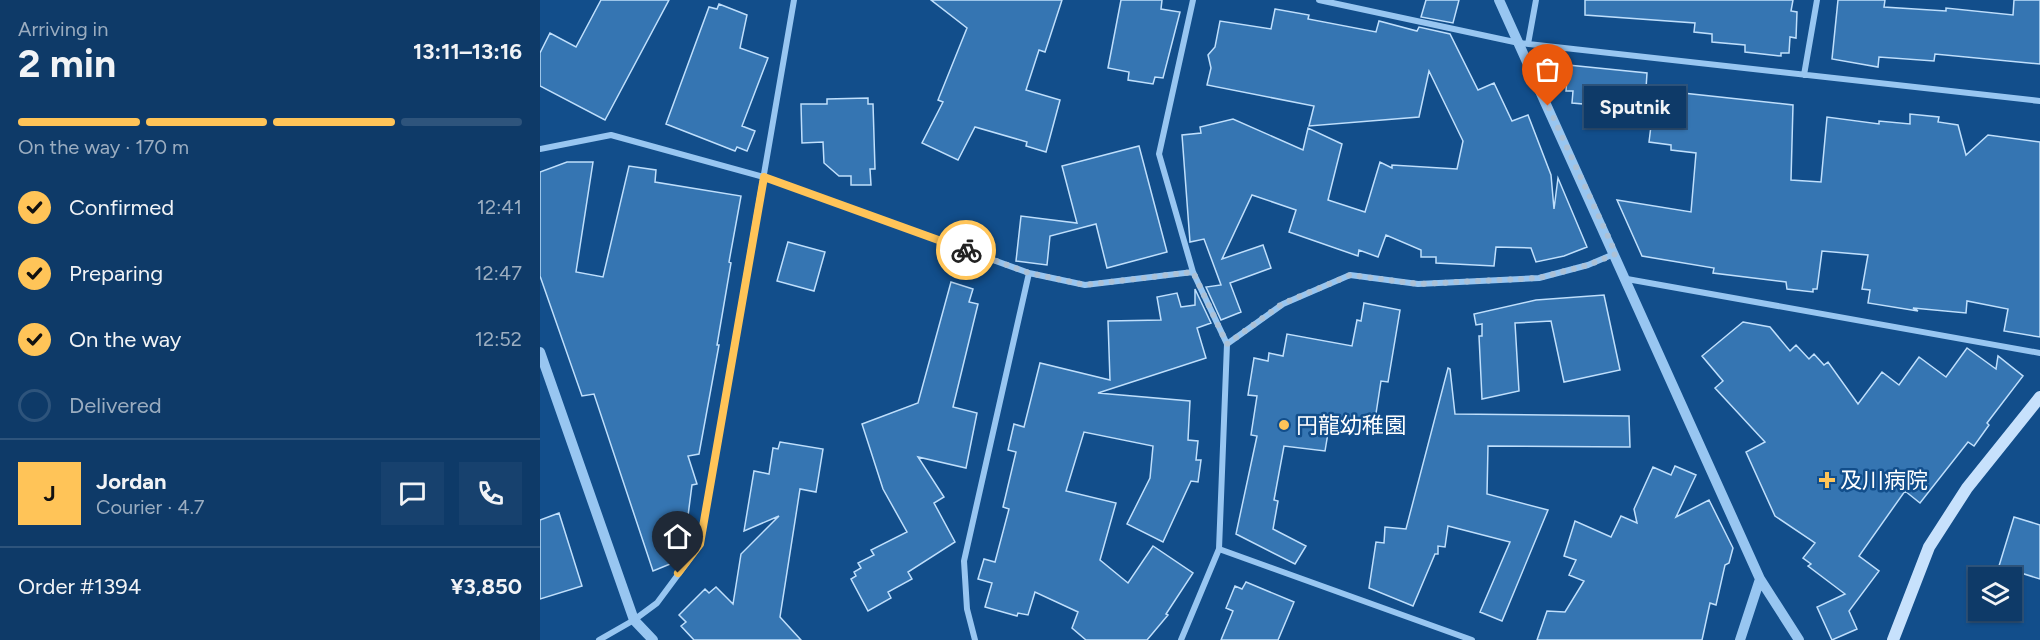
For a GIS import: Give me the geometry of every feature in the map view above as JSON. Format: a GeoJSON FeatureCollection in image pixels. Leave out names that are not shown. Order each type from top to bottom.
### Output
{"type":"FeatureCollection","features":[{"type":"Feature","properties":{"kind":"main road"},"geometry":{"type":"LineString","coordinates":[[1893,640],[1929,547],[1967,488],[2040,397]]}},
{"type":"Feature","properties":{"kind":"street"},"geometry":{"type":"LineString","coordinates":[[599,640],[634,620],[657,603],[700,544],[794,0]]}},
{"type":"Feature","properties":{"kind":"street"},"geometry":{"type":"LineString","coordinates":[[1181,640],[1220,549],[1227,344],[1193,272],[1159,154],[1193,0]]}},
{"type":"Feature","properties":{"kind":"street"},"geometry":{"type":"LineString","coordinates":[[1318,0],[1523,43],[2040,101]]}},
{"type":"Feature","properties":{"kind":"street"},"geometry":{"type":"LineString","coordinates":[[1499,0],[1523,43],[1760,579],[1799,640]]}},
{"type":"Feature","properties":{"kind":"street"},"geometry":{"type":"LineString","coordinates":[[1523,43],[1536,0]]}},
{"type":"Feature","properties":{"kind":"street"},"geometry":{"type":"LineString","coordinates":[[1804,75],[1817,0]]}},
{"type":"Feature","properties":{"kind":"street"},"geometry":{"type":"LineString","coordinates":[[540,149],[610,135],[764,177],[1029,273],[1085,285],[1193,272]]}},
{"type":"Feature","properties":{"kind":"street"},"geometry":{"type":"LineString","coordinates":[[1227,344],[1282,304],[1350,275],[1418,284],[1539,278],[1588,265],[1616,254]]}},
{"type":"Feature","properties":{"kind":"street"},"geometry":{"type":"LineString","coordinates":[[975,640],[967,609],[963,561],[1029,273]]}},
{"type":"Feature","properties":{"kind":"street"},"geometry":{"type":"LineString","coordinates":[[1627,279],[2040,353]]}},
{"type":"Feature","properties":{"kind":"street"},"geometry":{"type":"LineString","coordinates":[[540,352],[634,620],[653,640]]}},
{"type":"Feature","properties":{"kind":"street"},"geometry":{"type":"LineString","coordinates":[[1220,549],[1454,637],[1472,640]]}},
{"type":"Feature","properties":{"kind":"street"},"geometry":{"type":"LineString","coordinates":[[1740,640],[1760,579]]}},
{"type":"Feature","properties":{"kind":"building"},"geometry":{"type":"Polygon","coordinates":[[[601,0],[669,0],[605,120],[540,86],[540,53],[550,33],[576,47],[601,0]]]}},
{"type":"Feature","properties":{"kind":"building"},"geometry":{"type":"Polygon","coordinates":[[[931,0],[1062,0],[1045,52],[1039,50],[1026,90],[1060,100],[1046,152],[1026,146],[1027,142],[975,127],[958,160],[922,143],[943,102],[938,100],[967,28],[931,0]]]}},
{"type":"Feature","properties":{"kind":"building"},"geometry":{"type":"Polygon","coordinates":[[[1121,0],[1162,0],[1161,9],[1180,12],[1163,78],[1155,77],[1153,84],[1128,80],[1129,72],[1108,68],[1121,0]]]}},
{"type":"Feature","properties":{"kind":"building"},"geometry":{"type":"Polygon","coordinates":[[[1426,0],[1459,0],[1453,23],[1421,17],[1426,0]]]}},
{"type":"Feature","properties":{"kind":"building"},"geometry":{"type":"Polygon","coordinates":[[[1585,0],[1793,0],[1791,11],[1797,12],[1796,38],[1790,37],[1789,53],[1781,53],[1781,56],[1745,52],[1745,45],[1712,42],[1712,34],[1694,32],[1695,23],[1585,15],[1585,0]]]}},
{"type":"Feature","properties":{"kind":"building"},"geometry":{"type":"Polygon","coordinates":[[[1838,0],[1885,0],[1884,7],[1946,11],[1946,8],[2013,15],[2014,0],[2040,0],[2040,64],[1935,54],[1934,61],[1879,57],[1878,67],[1832,59],[1838,0]]]}},
{"type":"Feature","properties":{"kind":"building"},"geometry":{"type":"Polygon","coordinates":[[[719,4],[747,15],[740,48],[768,58],[742,126],[755,131],[747,151],[737,147],[735,151],[666,124],[709,7],[717,9],[719,4]]]}},
{"type":"Feature","properties":{"kind":"building"},"geometry":{"type":"Polygon","coordinates":[[[1275,9],[1309,15],[1308,19],[1376,32],[1379,21],[1417,31],[1419,27],[1450,34],[1478,90],[1494,83],[1512,121],[1528,115],[1551,175],[1554,209],[1558,178],[1587,247],[1564,256],[1536,262],[1531,248],[1496,247],[1494,266],[1436,263],[1436,257],[1421,257],[1421,250],[1386,235],[1378,257],[1359,250],[1358,256],[1289,232],[1296,210],[1252,195],[1222,259],[1263,245],[1271,268],[1230,283],[1241,312],[1221,320],[1206,287],[1221,285],[1204,239],[1190,242],[1182,135],[1201,133],[1200,127],[1233,119],[1303,150],[1308,128],[1342,144],[1328,200],[1365,212],[1380,162],[1392,168],[1392,165],[1457,169],[1463,141],[1429,71],[1419,117],[1309,126],[1314,106],[1207,85],[1211,68],[1208,55],[1215,47],[1220,21],[1271,29],[1275,9]]]}},
{"type":"Feature","properties":{"kind":"building"},"geometry":{"type":"Polygon","coordinates":[[[1568,65],[1647,73],[1646,89],[1793,105],[1791,180],[1821,182],[1827,117],[1879,124],[1879,121],[1910,124],[1910,114],[1939,117],[1938,122],[1958,125],[1966,155],[1988,135],[2040,142],[2040,337],[2004,331],[2008,309],[1967,301],[1966,313],[1913,308],[1918,311],[1868,303],[1870,290],[1862,289],[1868,255],[1822,251],[1817,289],[1813,289],[1813,292],[1787,289],[1786,282],[1713,273],[1714,268],[1642,256],[1617,200],[1691,212],[1696,153],[1671,150],[1671,145],[1649,142],[1653,110],[1572,103],[1573,91],[1566,91],[1568,65]]]}},
{"type":"Feature","properties":{"kind":"building"},"geometry":{"type":"Polygon","coordinates":[[[868,98],[868,104],[873,104],[875,169],[870,169],[871,185],[851,185],[851,176],[839,176],[824,163],[823,142],[802,143],[801,104],[827,104],[827,99],[868,98]]]}},
{"type":"Feature","properties":{"kind":"building"},"geometry":{"type":"Polygon","coordinates":[[[1139,146],[1167,252],[1107,268],[1096,224],[1050,236],[1047,265],[1016,261],[1021,216],[1077,223],[1062,166],[1139,146]]]}},
{"type":"Feature","properties":{"kind":"building"},"geometry":{"type":"Polygon","coordinates":[[[567,162],[593,162],[576,272],[603,277],[629,166],[656,170],[655,182],[741,196],[729,262],[731,263],[717,345],[719,345],[699,454],[688,456],[697,484],[692,485],[686,531],[668,537],[675,562],[653,571],[594,394],[582,396],[540,276],[540,172],[567,162]]]}},
{"type":"Feature","properties":{"kind":"building"},"geometry":{"type":"Polygon","coordinates":[[[788,242],[825,252],[814,291],[777,281],[788,242]]]}},
{"type":"Feature","properties":{"kind":"building"},"geometry":{"type":"Polygon","coordinates":[[[951,282],[973,289],[969,302],[978,304],[953,407],[977,413],[966,468],[918,457],[944,497],[934,503],[955,542],[908,572],[912,579],[888,592],[891,598],[868,611],[851,579],[856,576],[854,572],[861,568],[858,563],[874,555],[871,550],[907,532],[883,489],[862,424],[918,403],[951,282]]]}},
{"type":"Feature","properties":{"kind":"building"},"geometry":{"type":"Polygon","coordinates":[[[1195,289],[1211,323],[1197,328],[1206,358],[1098,393],[1190,401],[1188,440],[1198,441],[1196,460],[1201,460],[1198,482],[1191,481],[1163,542],[1127,524],[1150,478],[1153,446],[1084,432],[1066,491],[1116,503],[1100,560],[1128,583],[1153,546],[1193,573],[1166,614],[1168,615],[1147,640],[1086,640],[1072,628],[1078,612],[1035,592],[1028,615],[1018,613],[1017,616],[985,607],[992,583],[978,579],[984,559],[995,562],[1009,509],[1003,507],[1016,452],[1008,450],[1014,424],[1024,427],[1040,363],[1110,380],[1108,321],[1161,320],[1157,297],[1177,293],[1181,307],[1195,305],[1195,289]]]}},
{"type":"Feature","properties":{"kind":"building"},"geometry":{"type":"Polygon","coordinates":[[[1604,295],[1620,370],[1564,382],[1551,321],[1515,323],[1519,391],[1482,399],[1479,336],[1482,336],[1482,324],[1476,325],[1474,314],[1536,300],[1604,295]]]}},
{"type":"Feature","properties":{"kind":"building"},"geometry":{"type":"Polygon","coordinates":[[[1364,303],[1400,310],[1388,382],[1381,381],[1373,433],[1329,427],[1325,451],[1284,446],[1274,500],[1278,501],[1273,529],[1306,546],[1295,564],[1236,534],[1257,436],[1251,435],[1257,396],[1248,395],[1254,358],[1268,361],[1269,353],[1283,356],[1287,334],[1352,346],[1357,320],[1361,321],[1364,303]]]}},
{"type":"Feature","properties":{"kind":"building"},"geometry":{"type":"Polygon","coordinates":[[[1743,322],[1770,327],[1790,351],[1796,345],[1809,359],[1814,354],[1824,365],[1828,362],[1858,404],[1882,372],[1899,385],[1919,357],[1946,377],[1967,348],[1996,369],[1998,356],[2023,376],[1987,423],[1989,425],[1974,446],[1968,442],[1920,503],[1905,491],[1859,556],[1879,571],[1849,611],[1857,629],[1832,640],[1817,607],[1845,594],[1808,566],[1811,564],[1803,558],[1815,543],[1775,516],[1746,452],[1765,442],[1715,388],[1723,381],[1702,356],[1743,322]]]}},
{"type":"Feature","properties":{"kind":"building"},"geometry":{"type":"Polygon","coordinates":[[[1448,368],[1450,369],[1455,414],[1629,416],[1630,447],[1488,446],[1487,494],[1548,510],[1502,621],[1480,612],[1510,542],[1448,526],[1445,547],[1438,546],[1438,554],[1435,554],[1413,606],[1369,588],[1376,542],[1384,543],[1385,527],[1406,529],[1448,368]]]}},
{"type":"Feature","properties":{"kind":"building"},"geometry":{"type":"Polygon","coordinates":[[[780,442],[823,449],[816,492],[800,489],[780,617],[801,640],[694,640],[681,626],[686,622],[679,615],[705,589],[709,593],[716,587],[733,604],[741,554],[779,516],[744,531],[754,471],[769,474],[773,448],[778,449],[780,442]]]}},
{"type":"Feature","properties":{"kind":"building"},"geometry":{"type":"Polygon","coordinates":[[[1675,466],[1696,475],[1676,517],[1709,500],[1733,548],[1729,563],[1725,565],[1716,605],[1710,603],[1702,640],[1537,640],[1547,611],[1565,612],[1584,581],[1569,575],[1576,560],[1564,556],[1575,521],[1611,537],[1621,516],[1637,523],[1634,509],[1653,467],[1671,475],[1675,466]]]}},
{"type":"Feature","properties":{"kind":"building"},"geometry":{"type":"Polygon","coordinates":[[[559,513],[582,586],[540,599],[540,520],[559,513]]]}},
{"type":"Feature","properties":{"kind":"building"},"geometry":{"type":"Polygon","coordinates":[[[2014,517],[2040,525],[2040,579],[2022,573],[2022,567],[1999,566],[2014,517]]]}},
{"type":"Feature","properties":{"kind":"building"},"geometry":{"type":"Polygon","coordinates":[[[1246,582],[1294,602],[1278,640],[1221,640],[1233,611],[1226,608],[1235,586],[1242,589],[1246,582]]]}},
{"type":"Feature","properties":{"kind":"way so far"},"geometry":{"type":"LineString","coordinates":[[966,250],[1029,273],[1085,285],[1193,272],[1227,344],[1282,304],[1350,275],[1418,284],[1539,278],[1588,265],[1616,254],[1548,106]]}},
{"type":"Feature","properties":{"kind":"place","name":"Sputnik"},"geometry":{"type":"Point","coordinates":[1548,106]}},
{"type":"Feature","properties":{"kind":"place","name":"円龍幼稚園"},"geometry":{"type":"Point","coordinates":[1284,425]}},
{"type":"Feature","properties":{"kind":"place","name":"及川病院"},"geometry":{"type":"Point","coordinates":[1827,480]}},
{"type":"Feature","properties":{"kind":"route"},"geometry":{"type":"LineString","coordinates":[[678,573],[700,544],[764,177],[966,250]]}}]}
